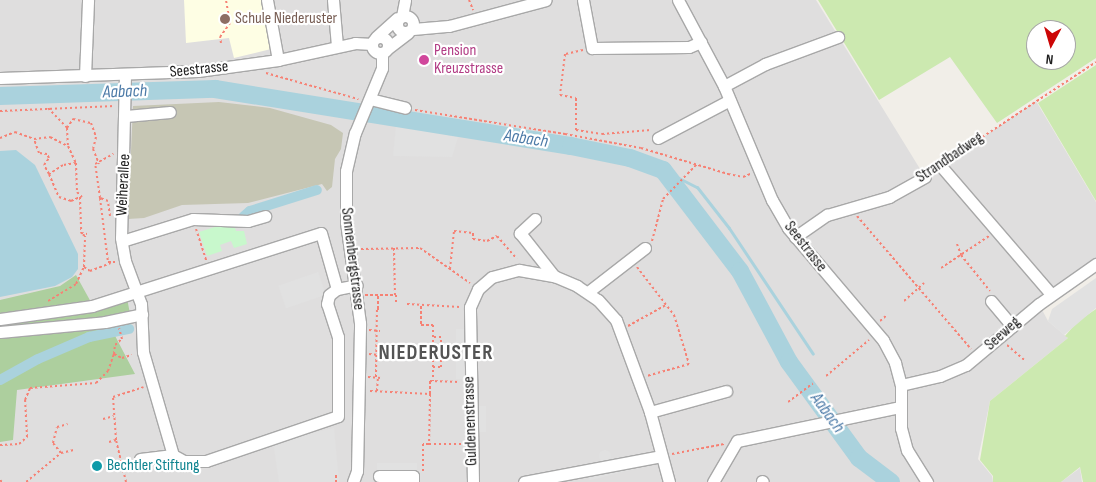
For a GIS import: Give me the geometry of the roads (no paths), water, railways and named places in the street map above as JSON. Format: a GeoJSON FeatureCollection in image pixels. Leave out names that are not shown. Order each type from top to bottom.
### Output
{"type":"FeatureCollection","features":[{"type":"Feature","properties":{"kind":"street"},"geometry":{"type":"LineString","coordinates":[[85,76],[88,0]]}},
{"type":"Feature","properties":{"kind":"street"},"geometry":{"type":"LineString","coordinates":[[267,0],[278,60]]}},
{"type":"Feature","properties":{"kind":"street"},"geometry":{"type":"LineString","coordinates":[[333,0],[337,46]]}},
{"type":"Feature","properties":{"kind":"street"},"geometry":{"type":"LineString","coordinates":[[374,40],[400,17],[405,0]]}},
{"type":"Feature","properties":{"kind":"street"},"geometry":{"type":"LineString","coordinates":[[385,51],[410,31],[449,26],[546,0]]}},
{"type":"Feature","properties":{"kind":"street"},"geometry":{"type":"LineString","coordinates":[[583,0],[592,48],[689,47],[701,42]]}},
{"type":"Feature","properties":{"kind":"street","name":"Seestrasse"},"geometry":{"type":"LineString","coordinates":[[682,1],[724,86],[772,200],[795,237],[883,340],[895,363],[901,385],[900,407],[907,450],[927,482]]}},
{"type":"Feature","properties":{"kind":"street"},"geometry":{"type":"LineString","coordinates":[[400,17],[412,22],[410,31]]}},
{"type":"Feature","properties":{"kind":"street"},"geometry":{"type":"LineString","coordinates":[[724,86],[765,64],[838,37]]}},
{"type":"Feature","properties":{"kind":"street"},"geometry":{"type":"LineString","coordinates":[[374,40],[384,40],[385,51]]}},
{"type":"Feature","properties":{"kind":"street","name":"Seestrasse"},"geometry":{"type":"LineString","coordinates":[[0,78],[198,71],[278,60],[337,46],[374,40]]}},
{"type":"Feature","properties":{"kind":"street","name":"Sonnenbergstrasse"},"geometry":{"type":"LineString","coordinates":[[357,478],[357,290],[345,194],[350,147],[367,101],[382,68],[385,51]]}},
{"type":"Feature","properties":{"kind":"street","name":"Weiherallee"},"geometry":{"type":"LineString","coordinates":[[125,75],[126,108],[122,220],[124,259],[138,293],[142,314],[143,352],[173,455]]}},
{"type":"Feature","properties":{"kind":"street"},"geometry":{"type":"LineString","coordinates":[[656,134],[730,100]]}},
{"type":"Feature","properties":{"kind":"street"},"geometry":{"type":"LineString","coordinates":[[367,101],[405,108]]}},
{"type":"Feature","properties":{"kind":"street"},"geometry":{"type":"LineString","coordinates":[[126,108],[170,112]]}},
{"type":"Feature","properties":{"kind":"street"},"geometry":{"type":"LineString","coordinates":[[940,165],[1052,294]]}},
{"type":"Feature","properties":{"kind":"street","name":"Strandbadweg"},"geometry":{"type":"LineString","coordinates":[[795,237],[827,215],[889,197],[925,177]]}},
{"type":"Feature","properties":{"kind":"street"},"geometry":{"type":"LineString","coordinates":[[122,241],[193,219],[248,222],[265,216]]}},
{"type":"Feature","properties":{"kind":"street"},"geometry":{"type":"LineString","coordinates":[[535,219],[520,233],[554,276],[588,292],[608,310],[621,330],[650,412],[669,482]]}},
{"type":"Feature","properties":{"kind":"street"},"geometry":{"type":"LineString","coordinates":[[0,319],[92,306],[138,293],[321,233],[337,289]]}},
{"type":"Feature","properties":{"kind":"street"},"geometry":{"type":"LineString","coordinates":[[588,292],[645,248]]}},
{"type":"Feature","properties":{"kind":"street","name":"Seeweg"},"geometry":{"type":"LineString","coordinates":[[901,385],[940,376],[966,366],[1052,294],[1096,264]]}},
{"type":"Feature","properties":{"kind":"street","name":"Guldenenstrasse"},"geometry":{"type":"LineString","coordinates":[[473,482],[470,307],[478,289],[499,274],[519,270],[554,276]]}},
{"type":"Feature","properties":{"kind":"street"},"geometry":{"type":"LineString","coordinates":[[140,459],[173,455],[184,461],[206,461],[338,416],[338,337],[327,304],[329,295],[337,289],[357,290]]}},
{"type":"Feature","properties":{"kind":"street"},"geometry":{"type":"LineString","coordinates":[[992,297],[1012,326]]}},
{"type":"Feature","properties":{"kind":"street"},"geometry":{"type":"LineString","coordinates":[[0,332],[105,322],[142,314]]}},
{"type":"Feature","properties":{"kind":"street"},"geometry":{"type":"LineString","coordinates":[[650,412],[726,391]]}},
{"type":"Feature","properties":{"kind":"street"},"geometry":{"type":"LineString","coordinates":[[713,482],[737,441],[900,407]]}},
{"type":"Feature","properties":{"kind":"street"},"geometry":{"type":"LineString","coordinates":[[524,482],[662,456]]}},
{"type":"Feature","properties":{"kind":"street"},"geometry":{"type":"LineString","coordinates":[[380,476],[413,476],[413,482]]}},
{"type":"Feature","properties":{"kind":"water"},"geometry":{"type":"Polygon","coordinates":[[[16,150],[35,165],[78,254],[78,269],[72,277],[55,286],[0,297],[0,151],[16,150]]]}},
{"type":"Feature","properties":{"kind":"waterway","name":"Aabach"},"geometry":{"type":"LineString","coordinates":[[0,96],[215,89],[571,146],[630,158],[663,170],[740,271],[789,362],[859,458],[891,482]]}},
{"type":"Feature","properties":{"kind":"waterway"},"geometry":{"type":"LineString","coordinates":[[663,170],[697,187],[729,228],[813,354]]}},
{"type":"Feature","properties":{"kind":"waterway"},"geometry":{"type":"LineString","coordinates":[[243,217],[250,211],[317,190]]}},
{"type":"Feature","properties":{"kind":"waterway"},"geometry":{"type":"LineString","coordinates":[[0,380],[38,359],[89,337],[129,329]]}},
{"type":"Feature","properties":{"kind":"waterway"},"geometry":{"type":"LineString","coordinates":[[842,421],[843,433]]}},
{"type":"Feature","properties":{"kind":"place","name":"Schule Niederuster"},"geometry":{"type":"Point","coordinates":[225,19]}},
{"type":"Feature","properties":{"kind":"place","name":"Pension Kreuzstrasse"},"geometry":{"type":"Point","coordinates":[424,60]}},
{"type":"Feature","properties":{"kind":"place","name":"Bechtler Stiftung"},"geometry":{"type":"Point","coordinates":[97,466]}},
{"type":"Feature","properties":{"kind":"district","name":"NIEDERUSTER"},"geometry":{"type":"Point","coordinates":[436,353]}}]}
